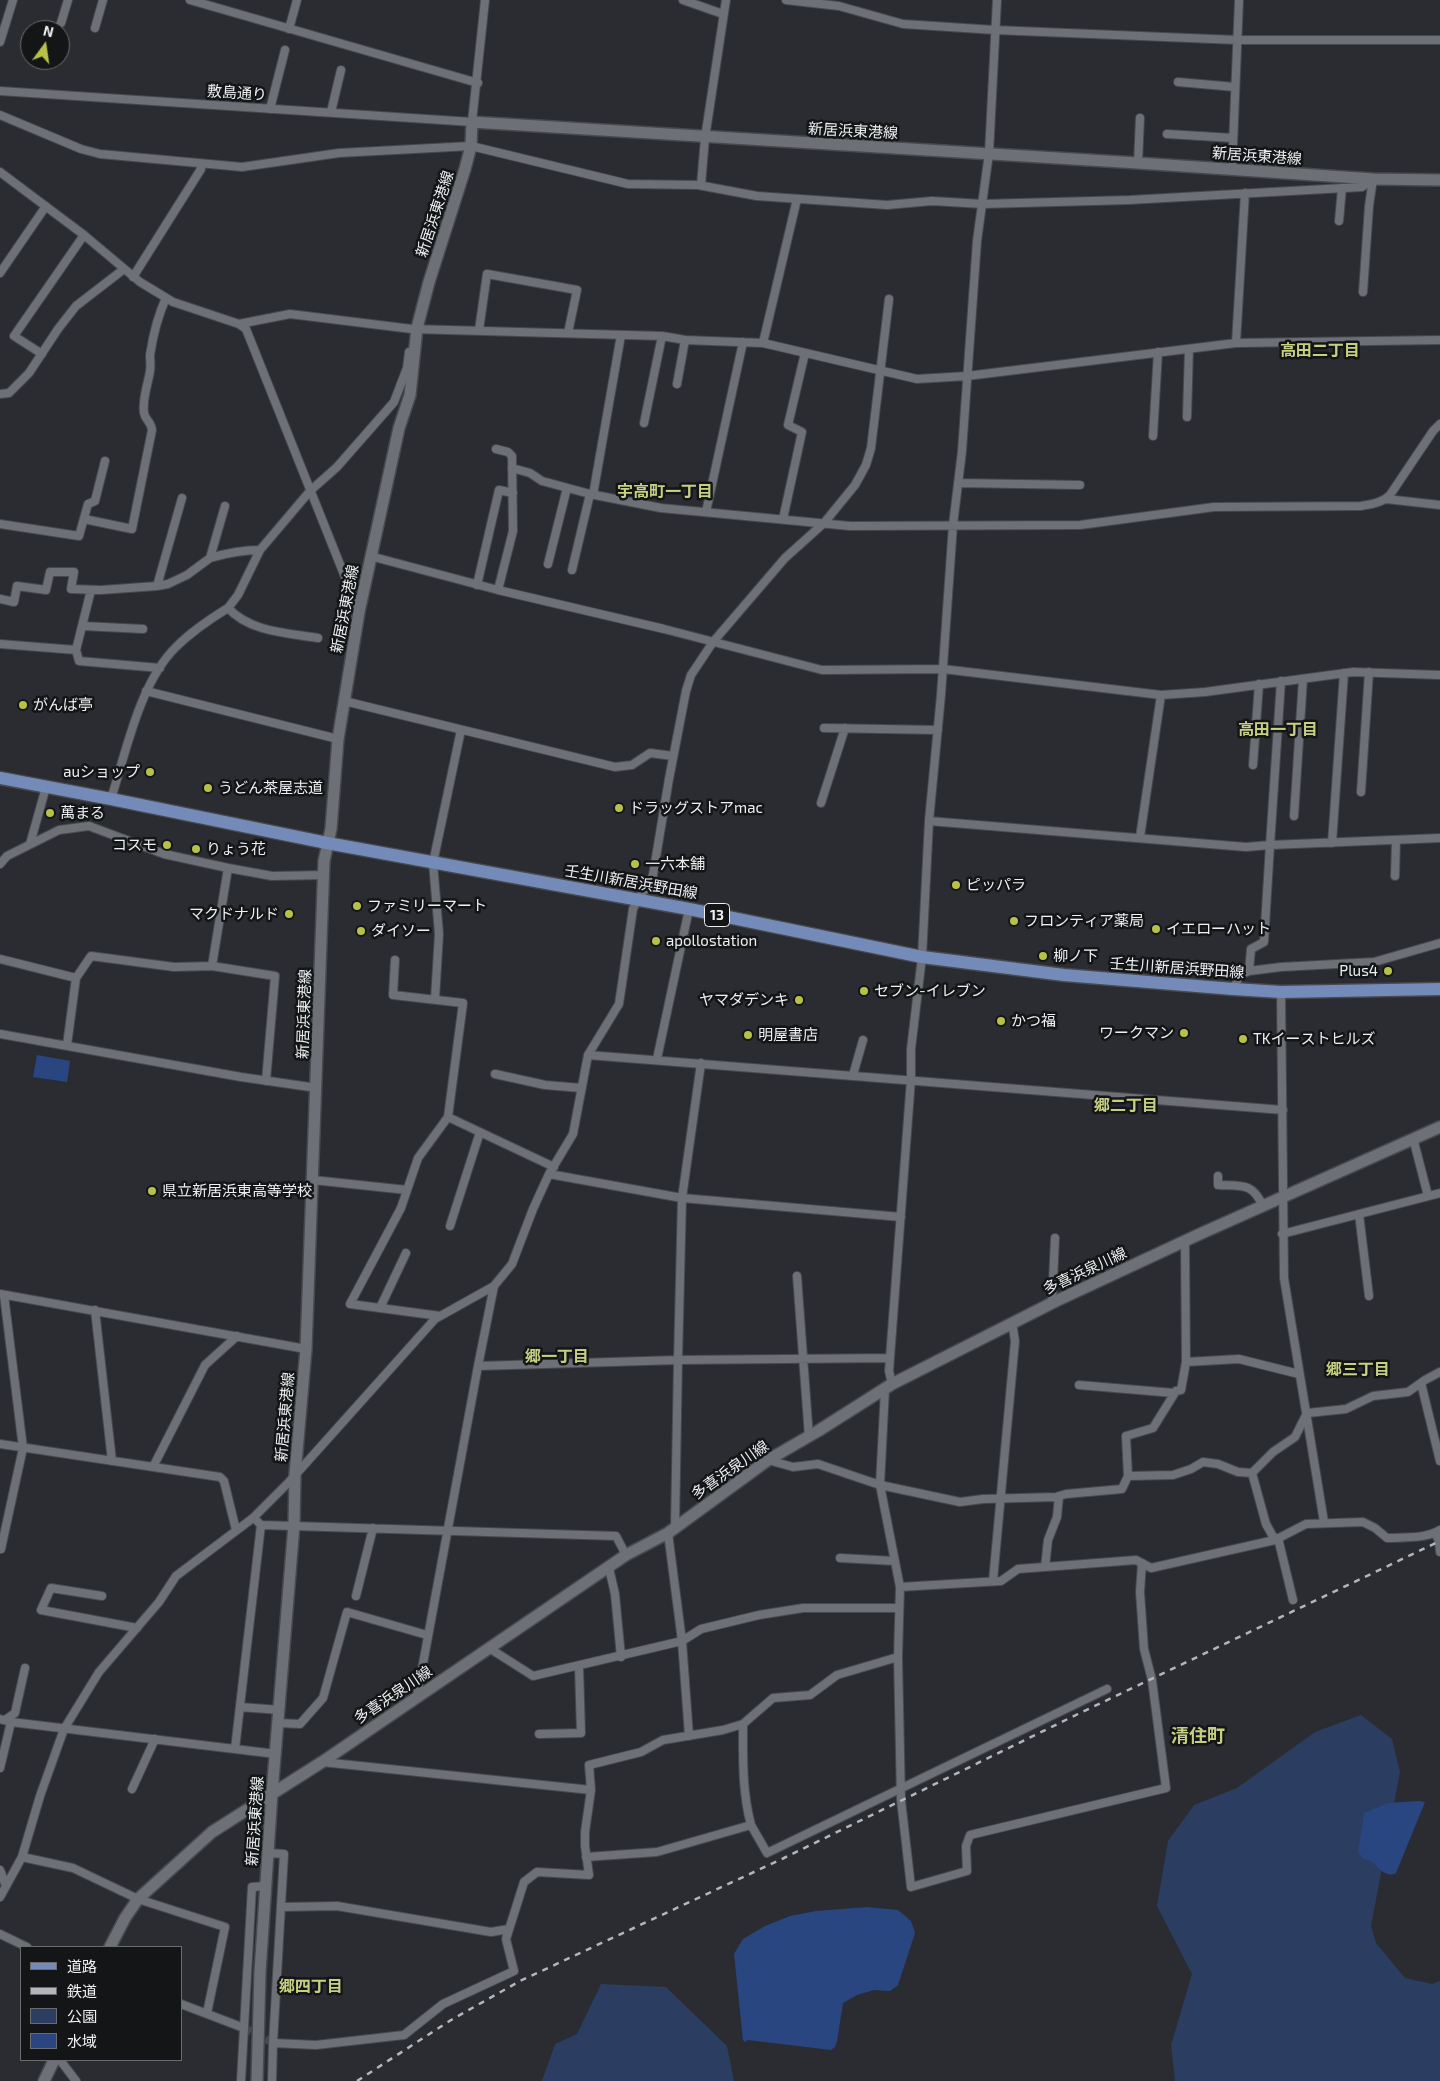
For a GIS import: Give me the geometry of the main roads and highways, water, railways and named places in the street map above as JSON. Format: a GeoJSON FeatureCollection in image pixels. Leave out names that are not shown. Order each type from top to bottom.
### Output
{"type":"FeatureCollection","features":[{"type":"Feature","properties":{"kind":"main road","name":"新居浜東港線"},"geometry":{"type":"LineString","coordinates":[[257,2081],[260,1972],[272,1793],[294,1525],[295,1474],[306,1349],[325,875],[324,861],[331,829],[338,739],[359,612],[399,428],[410,395],[414,328],[471,146],[472,122],[1373,179],[1440,180]]}},
{"type":"Feature","properties":{"kind":"main road","name":"壬生川新居浜野田線"},"geometry":{"type":"LineString","coordinates":[[0,778],[327,843],[689,909],[922,957],[1074,976],[1281,992],[1440,989]]}},
{"type":"Feature","properties":{"kind":"main road","name":"多喜浜泉川線"},"geometry":{"type":"LineString","coordinates":[[110,1946],[124,1918],[138,1899],[212,1832],[322,1762],[626,1556],[671,1530],[768,1460],[888,1386],[1052,1303],[1185,1241],[1440,1127]]}},
{"type":"Feature","properties":{"kind":"main road"},"geometry":{"type":"LineString","coordinates":[[44,2081],[54,2061]]}},
{"type":"Feature","properties":{"kind":"water"},"geometry":{"type":"Polygon","coordinates":[[[37,1055],[70,1061],[67,1082],[33,1077],[37,1055]]]}},
{"type":"Feature","properties":{"kind":"water"},"geometry":{"type":"Polygon","coordinates":[[[1425,1802],[1396,1873],[1387,1874],[1369,1860],[1364,1859],[1358,1852],[1364,1813],[1388,1803],[1425,1802]]]}},
{"type":"Feature","properties":{"kind":"water"},"geometry":{"type":"Polygon","coordinates":[[[867,1907],[898,1910],[911,1921],[915,1933],[898,1985],[890,1991],[874,1990],[857,1995],[843,2003],[837,2041],[835,2047],[831,2050],[748,2040],[745,2042],[743,2040],[734,1954],[743,1939],[765,1926],[790,1916],[816,1911],[867,1907]]]}},
{"type":"Feature","properties":{"kind":"tunnel"},"geometry":{"type":"LineString","coordinates":[[244,2028],[273,2043]]}},
{"type":"Feature","properties":{"kind":"railway"},"geometry":{"type":"LineString","coordinates":[[357,2081],[451,2020],[520,1981],[784,1858],[1078,1714],[1440,1541]]}},
{"type":"Feature","properties":{"kind":"place","name":"がんば亭"},"geometry":{"type":"Point","coordinates":[23,705]}},
{"type":"Feature","properties":{"kind":"place","name":"auショップ"},"geometry":{"type":"Point","coordinates":[150,772]}},
{"type":"Feature","properties":{"kind":"place","name":"うどん茶屋志道"},"geometry":{"type":"Point","coordinates":[208,788]}},
{"type":"Feature","properties":{"kind":"place","name":"ドラッグストアmac"},"geometry":{"type":"Point","coordinates":[619,808]}},
{"type":"Feature","properties":{"kind":"place","name":"萬まる"},"geometry":{"type":"Point","coordinates":[50,813]}},
{"type":"Feature","properties":{"kind":"place","name":"コスモ"},"geometry":{"type":"Point","coordinates":[167,845]}},
{"type":"Feature","properties":{"kind":"place","name":"りょう花"},"geometry":{"type":"Point","coordinates":[196,849]}},
{"type":"Feature","properties":{"kind":"place","name":"一六本舗"},"geometry":{"type":"Point","coordinates":[635,864]}},
{"type":"Feature","properties":{"kind":"place","name":"ピッパラ"},"geometry":{"type":"Point","coordinates":[956,885]}},
{"type":"Feature","properties":{"kind":"place","name":"ファミリーマート"},"geometry":{"type":"Point","coordinates":[357,906]}},
{"type":"Feature","properties":{"kind":"place","name":"マクドナルド"},"geometry":{"type":"Point","coordinates":[289,914]}},
{"type":"Feature","properties":{"kind":"place","name":"フロンティア薬局"},"geometry":{"type":"Point","coordinates":[1014,921]}},
{"type":"Feature","properties":{"kind":"place","name":"イエローハット"},"geometry":{"type":"Point","coordinates":[1156,929]}},
{"type":"Feature","properties":{"kind":"place","name":"ダイソー"},"geometry":{"type":"Point","coordinates":[361,931]}},
{"type":"Feature","properties":{"kind":"place","name":"apollostation"},"geometry":{"type":"Point","coordinates":[656,941]}},
{"type":"Feature","properties":{"kind":"place","name":"柳ノ下"},"geometry":{"type":"Point","coordinates":[1043,956]}},
{"type":"Feature","properties":{"kind":"place","name":"Plus4"},"geometry":{"type":"Point","coordinates":[1388,971]}},
{"type":"Feature","properties":{"kind":"place","name":"セブン-イレブン"},"geometry":{"type":"Point","coordinates":[864,991]}},
{"type":"Feature","properties":{"kind":"place","name":"ヤマダデンキ"},"geometry":{"type":"Point","coordinates":[799,1000]}},
{"type":"Feature","properties":{"kind":"place","name":"かつ福"},"geometry":{"type":"Point","coordinates":[1001,1021]}},
{"type":"Feature","properties":{"kind":"place","name":"ワークマン"},"geometry":{"type":"Point","coordinates":[1184,1033]}},
{"type":"Feature","properties":{"kind":"place","name":"明屋書店"},"geometry":{"type":"Point","coordinates":[748,1035]}},
{"type":"Feature","properties":{"kind":"place","name":"TKイーストヒルズ"},"geometry":{"type":"Point","coordinates":[1243,1039]}},
{"type":"Feature","properties":{"kind":"place","name":"県立新居浜東高等学校"},"geometry":{"type":"Point","coordinates":[152,1191]}},
{"type":"Feature","properties":{"kind":"district","name":"高田二丁目"},"geometry":{"type":"Point","coordinates":[1320,351]}},
{"type":"Feature","properties":{"kind":"district","name":"宇高町一丁目"},"geometry":{"type":"Point","coordinates":[665,492]}},
{"type":"Feature","properties":{"kind":"district","name":"高田一丁目"},"geometry":{"type":"Point","coordinates":[1278,730]}},
{"type":"Feature","properties":{"kind":"district","name":"郷二丁目"},"geometry":{"type":"Point","coordinates":[1126,1106]}},
{"type":"Feature","properties":{"kind":"district","name":"郷一丁目"},"geometry":{"type":"Point","coordinates":[557,1357]}},
{"type":"Feature","properties":{"kind":"district","name":"郷三丁目"},"geometry":{"type":"Point","coordinates":[1358,1370]}},
{"type":"Feature","properties":{"kind":"district","name":"清住町"},"geometry":{"type":"Point","coordinates":[1198,1736]}},
{"type":"Feature","properties":{"kind":"district","name":"郷四丁目"},"geometry":{"type":"Point","coordinates":[311,1987]}}]}
